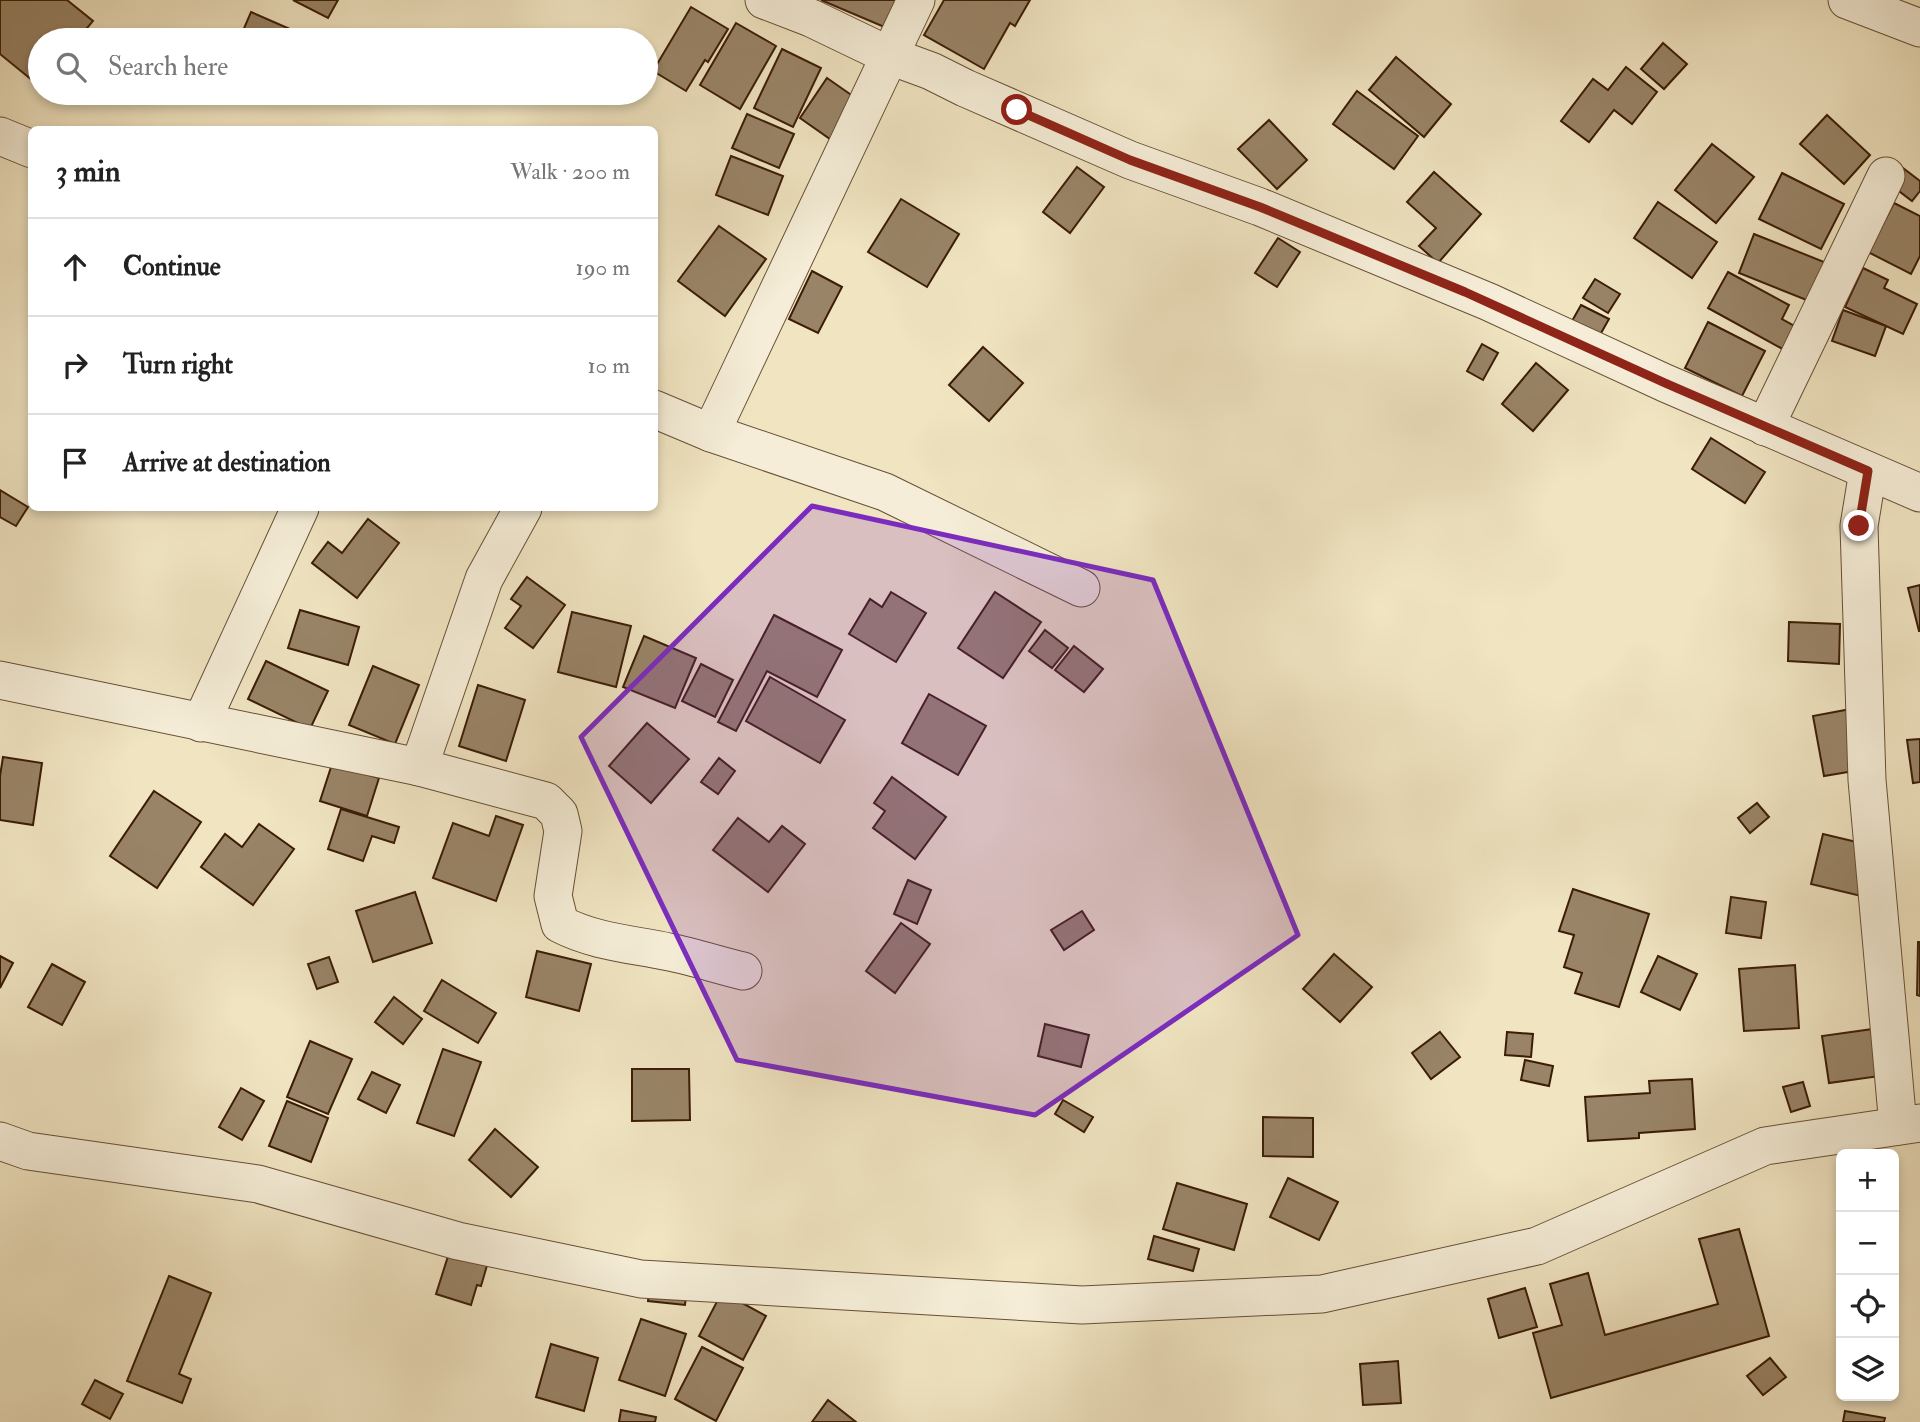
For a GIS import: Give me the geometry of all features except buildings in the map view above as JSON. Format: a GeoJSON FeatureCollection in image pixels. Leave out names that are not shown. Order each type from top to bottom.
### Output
{"type":"FeatureCollection","features":[{"type":"Feature","properties":{"kind":"street"},"geometry":{"type":"LineString","coordinates":[[764,0],[811,18],[890,56],[931,71],[1130,160],[1260,207],[1465,292],[1765,427],[1920,493]]}},
{"type":"Feature","properties":{"kind":"street"},"geometry":{"type":"LineString","coordinates":[[711,433],[916,0]]}},
{"type":"Feature","properties":{"kind":"street"},"geometry":{"type":"LineString","coordinates":[[1847,0],[1920,29]]}},
{"type":"Feature","properties":{"kind":"street"},"geometry":{"type":"LineString","coordinates":[[0,136],[28,147]]}},
{"type":"Feature","properties":{"kind":"street"},"geometry":{"type":"LineString","coordinates":[[1765,427],[1886,176]]}},
{"type":"Feature","properties":{"kind":"street"},"geometry":{"type":"LineString","coordinates":[[658,412],[711,433],[885,492],[1081,588]]}},
{"type":"Feature","properties":{"kind":"street"},"geometry":{"type":"LineString","coordinates":[[0,1141],[28,1151],[258,1184],[458,1241],[640,1279],[1082,1305],[1322,1294],[1537,1246],[1765,1146],[1909,1124],[1867,780],[1859,526],[1868,471]]}},
{"type":"Feature","properties":{"kind":"street"},"geometry":{"type":"LineString","coordinates":[[201,723],[299,511]]}},
{"type":"Feature","properties":{"kind":"street"},"geometry":{"type":"LineString","coordinates":[[419,767],[484,579],[521,511]]}},
{"type":"Feature","properties":{"kind":"street"},"geometry":{"type":"LineString","coordinates":[[0,680],[419,767],[546,801],[559,814],[563,831],[553,896],[560,924],[581,935],[620,945],[668,952],[743,971]]}},
{"type":"Feature","properties":{"kind":"highlighted area"},"geometry":{"type":"Polygon","coordinates":[[[812,506],[1153,580],[1298,935],[1035,1115],[737,1060],[581,737],[812,506]]]}},
{"type":"Feature","properties":{"kind":"route"},"geometry":{"type":"LineString","coordinates":[[1017,110],[1130,160],[1260,207],[1510,311],[1665,383],[1868,471],[1859,526]]}}]}
